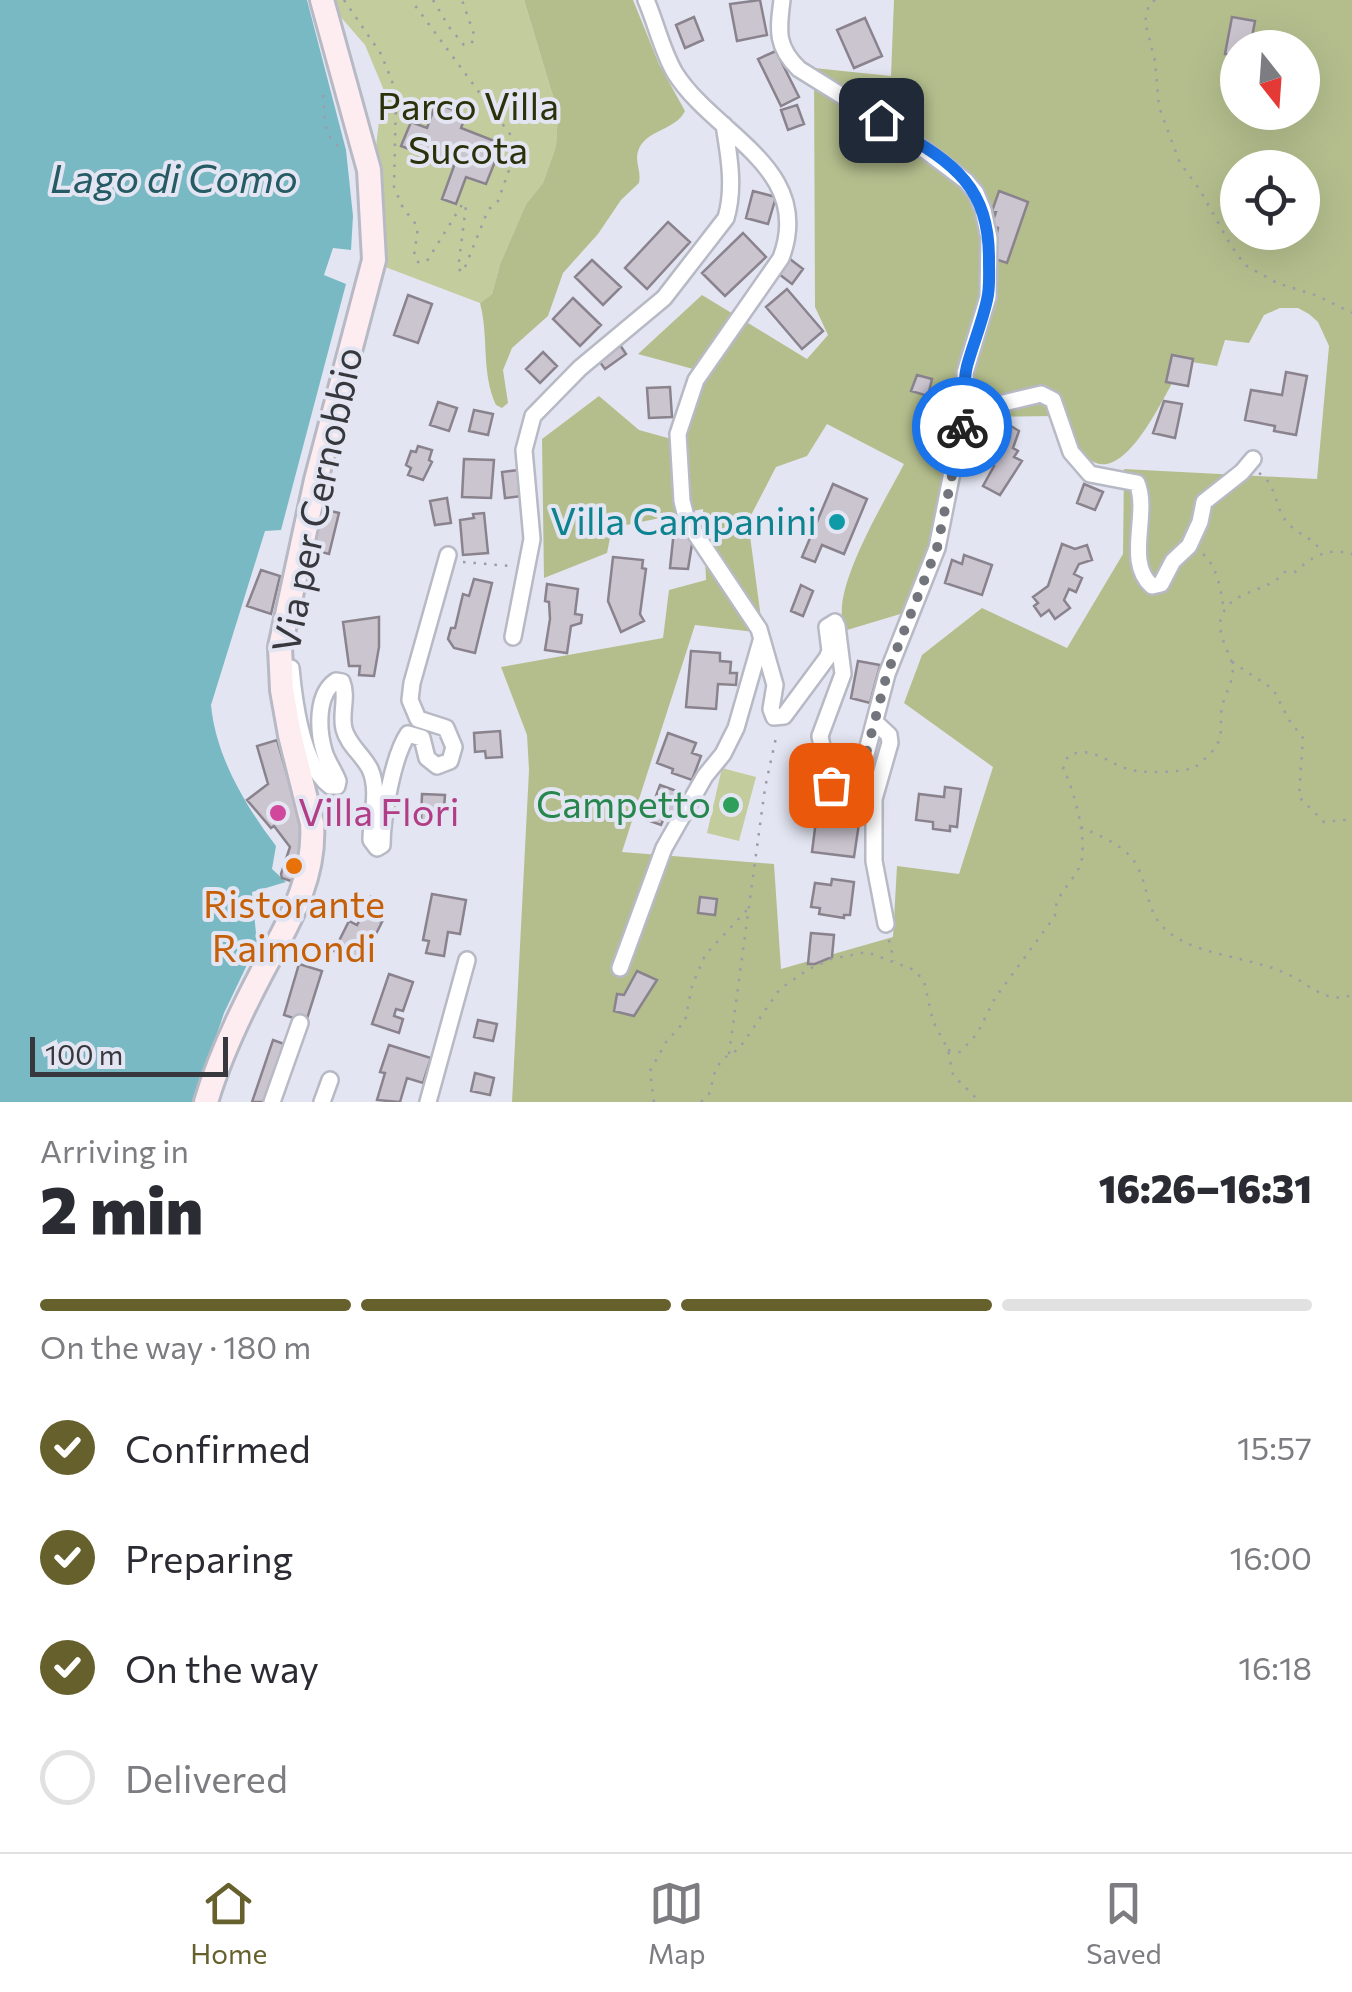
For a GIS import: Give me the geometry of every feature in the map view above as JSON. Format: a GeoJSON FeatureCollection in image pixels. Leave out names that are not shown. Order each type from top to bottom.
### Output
{"type":"FeatureCollection","features":[{"type":"Feature","properties":{"kind":"main road","name":"Via per Cernobbio"},"geometry":{"type":"LineString","coordinates":[[206,1102],[244,1007],[297,906],[311,867],[312,823],[290,734],[280,646],[299,555],[374,260],[369,170],[322,0]]}},
{"type":"Feature","properties":{"kind":"street"},"geometry":{"type":"LineString","coordinates":[[646,0],[675,72],[766,166],[784,199],[788,240],[781,258],[696,380],[680,420],[678,458],[687,521],[762,637],[774,686],[774,717],[784,716],[830,652],[827,627],[835,622],[843,674],[820,736],[831,785],[844,784],[865,758],[895,650],[937,548],[966,402],[966,372],[988,297],[989,238],[976,193],[936,156],[799,70],[784,55],[777,37],[782,0]]}},
{"type":"Feature","properties":{"kind":"street"},"geometry":{"type":"LineString","coordinates":[[513,637],[532,539],[524,450],[533,416],[580,368],[664,298],[726,218],[730,204],[730,161],[724,125]]}},
{"type":"Feature","properties":{"kind":"street"},"geometry":{"type":"LineString","coordinates":[[966,402],[987,407],[1041,394],[1053,400],[1072,452],[1090,474],[1137,483],[1142,496],[1140,566],[1142,578],[1152,586],[1161,584],[1173,561],[1189,546],[1204,502],[1248,465]]}},
{"type":"Feature","properties":{"kind":"street"},"geometry":{"type":"LineString","coordinates":[[299,555],[305,556],[304,567],[290,646],[298,721],[318,776],[330,786],[337,786],[336,774],[322,748],[321,708],[329,685],[336,680],[342,682],[346,737],[364,758],[374,782],[370,840],[377,848],[382,845],[382,821],[394,769],[408,734],[422,738],[427,758],[437,766],[450,760],[454,746],[446,728],[418,719],[410,700],[448,557]]}},
{"type":"Feature","properties":{"kind":"street"},"geometry":{"type":"LineString","coordinates":[[620,968],[664,848],[704,776],[724,754],[736,728],[762,637]]}},
{"type":"Feature","properties":{"kind":"street"},"geometry":{"type":"LineString","coordinates":[[875,722],[889,735],[890,743],[874,799],[874,861],[886,924]]}},
{"type":"Feature","properties":{"kind":"street"},"geometry":{"type":"LineString","coordinates":[[428,1102],[466,960]]}},
{"type":"Feature","properties":{"kind":"street"},"geometry":{"type":"LineString","coordinates":[[272,1102],[300,1022]]}},
{"type":"Feature","properties":{"kind":"street"},"geometry":{"type":"LineString","coordinates":[[322,1102],[330,1080]]}},
{"type":"Feature","properties":{"kind":"path"},"geometry":{"type":"LineString","coordinates":[[344,0],[381,54],[392,81],[396,98],[392,177],[402,208],[418,228],[414,256],[418,262],[427,261],[464,203],[458,269],[463,272],[488,210],[498,201],[518,145],[411,0]]}},
{"type":"Feature","properties":{"kind":"path"},"geometry":{"type":"LineString","coordinates":[[432,0],[464,45],[476,37],[462,0]]}},
{"type":"Feature","properties":{"kind":"path"},"geometry":{"type":"LineString","coordinates":[[1154,0],[1149,4],[1145,22],[1155,61],[1159,107],[1180,163],[1230,244],[1245,266],[1277,284],[1318,296],[1352,312]]}},
{"type":"Feature","properties":{"kind":"path"},"geometry":{"type":"LineString","coordinates":[[323,95],[328,138],[333,145],[346,150]]}},
{"type":"Feature","properties":{"kind":"path"},"geometry":{"type":"LineString","coordinates":[[1248,465],[1271,483],[1283,518],[1317,542],[1322,552]]}},
{"type":"Feature","properties":{"kind":"path"},"geometry":{"type":"LineString","coordinates":[[1189,546],[1214,564],[1224,611]]}},
{"type":"Feature","properties":{"kind":"path"},"geometry":{"type":"LineString","coordinates":[[1352,554],[1336,549],[1310,557],[1295,572],[1284,572],[1270,584],[1247,592],[1220,618],[1224,650],[1231,661],[1273,689],[1289,720],[1304,738],[1298,797],[1324,822],[1352,818]]}},
{"type":"Feature","properties":{"kind":"path"},"geometry":{"type":"LineString","coordinates":[[448,557],[527,568]]}},
{"type":"Feature","properties":{"kind":"path"},"geometry":{"type":"LineString","coordinates":[[948,1050],[960,1052],[977,1034],[995,998],[1055,916],[1058,898],[1079,869],[1080,827],[1071,783],[1063,769],[1068,756],[1091,751],[1135,771],[1194,768],[1220,738],[1231,661]]}},
{"type":"Feature","properties":{"kind":"path"},"geometry":{"type":"LineString","coordinates":[[729,1054],[766,788],[777,739],[774,717]]}},
{"type":"Feature","properties":{"kind":"path"},"geometry":{"type":"LineString","coordinates":[[1080,827],[1120,848],[1137,866],[1153,916],[1172,935],[1199,948],[1247,958],[1282,972],[1318,994],[1343,998],[1352,995]]}},
{"type":"Feature","properties":{"kind":"path"},"geometry":{"type":"LineString","coordinates":[[654,1102],[650,1071],[666,1042],[685,1020],[692,986],[705,955],[749,908]]}},
{"type":"Feature","properties":{"kind":"path"},"geometry":{"type":"LineString","coordinates":[[886,924],[894,962]]}},
{"type":"Feature","properties":{"kind":"path"},"geometry":{"type":"LineString","coordinates":[[701,1102],[714,1083],[716,1068],[739,1048],[779,990],[831,959],[868,952],[914,970],[924,981],[933,1020],[948,1050],[958,1084],[980,1102]]}},
{"type":"Feature","properties":{"kind":"green space","name":"Parco Villa Sucota"},"geometry":{"type":"Polygon","coordinates":[[[332,0],[524,0],[558,113],[556,146],[543,183],[526,204],[500,264],[492,294],[480,303],[380,265],[376,146],[383,88],[365,45],[339,15],[332,0]]]}},
{"type":"Feature","properties":{"kind":"green space"},"geometry":{"type":"Polygon","coordinates":[[[524,0],[633,0],[659,64],[685,111],[674,123],[644,141],[637,157],[639,183],[563,273],[548,316],[512,348],[503,370],[508,403],[502,408],[496,405],[488,380],[480,303],[492,294],[500,264],[526,204],[543,183],[556,146],[558,113],[524,0]]]}},
{"type":"Feature","properties":{"kind":"green space"},"geometry":{"type":"Polygon","coordinates":[[[894,0],[1352,0],[1352,1102],[512,1102],[529,770],[527,735],[501,667],[663,638],[669,590],[706,580],[703,509],[612,528],[607,553],[544,578],[542,439],[599,396],[639,430],[686,443],[693,369],[638,354],[702,295],[807,359],[828,335],[815,307],[814,68],[891,76],[894,0]],[[1280,308],[1264,315],[1249,343],[1225,340],[1217,366],[1192,362],[1180,369],[1143,433],[1116,460],[1103,464],[1089,459],[1055,416],[966,417],[945,547],[917,609],[847,630],[842,616],[850,573],[904,464],[827,424],[807,456],[776,467],[748,521],[763,633],[695,625],[622,852],[774,864],[781,969],[893,937],[897,866],[959,874],[993,767],[904,703],[922,655],[982,608],[1067,648],[1123,554],[1124,469],[1317,479],[1329,346],[1318,322],[1309,314],[1298,308],[1280,308]]]}},
{"type":"Feature","properties":{"kind":"green space","name":"Campetto"},"geometry":{"type":"Polygon","coordinates":[[[722,768],[756,777],[739,841],[707,833],[722,768]]]}},
{"type":"Feature","properties":{"kind":"water","name":"Lago di Como"},"geometry":{"type":"Polygon","coordinates":[[[0,0],[307,0],[346,150],[353,216],[351,250],[333,248],[324,275],[346,284],[281,530],[265,531],[211,705],[226,762],[253,814],[276,846],[272,869],[286,882],[252,892],[257,944],[224,1013],[194,1102],[0,1102],[0,0]]]}},
{"type":"Feature","properties":{"kind":"building"},"geometry":{"type":"Polygon","coordinates":[[[760,0],[767,35],[737,41],[730,4],[760,0]]]}},
{"type":"Feature","properties":{"kind":"building"},"geometry":{"type":"Polygon","coordinates":[[[694,17],[703,40],[685,48],[676,25],[694,17]]]}},
{"type":"Feature","properties":{"kind":"building"},"geometry":{"type":"Polygon","coordinates":[[[1232,17],[1255,21],[1253,30],[1230,30],[1232,17]]]}},
{"type":"Feature","properties":{"kind":"building"},"geometry":{"type":"Polygon","coordinates":[[[865,18],[882,56],[854,68],[837,30],[865,18]]]}},
{"type":"Feature","properties":{"kind":"building"},"geometry":{"type":"Polygon","coordinates":[[[776,51],[799,97],[781,106],[758,59],[776,51]]]}},
{"type":"Feature","properties":{"kind":"building"},"geometry":{"type":"Polygon","coordinates":[[[436,103],[466,115],[461,128],[502,144],[486,184],[466,177],[456,204],[442,199],[454,166],[401,146],[411,122],[427,128],[436,103]]]}},
{"type":"Feature","properties":{"kind":"building"},"geometry":{"type":"Polygon","coordinates":[[[797,105],[804,124],[788,130],[781,110],[797,105]]]}},
{"type":"Feature","properties":{"kind":"building"},"geometry":{"type":"Polygon","coordinates":[[[753,191],[776,197],[768,224],[746,218],[753,191]]]}},
{"type":"Feature","properties":{"kind":"building"},"geometry":{"type":"Polygon","coordinates":[[[999,191],[1028,202],[1007,263],[992,258],[998,228],[991,226],[996,212],[992,211],[999,191]]]}},
{"type":"Feature","properties":{"kind":"building"},"geometry":{"type":"Polygon","coordinates":[[[668,222],[690,242],[647,289],[625,268],[668,222]]]}},
{"type":"Feature","properties":{"kind":"building"},"geometry":{"type":"Polygon","coordinates":[[[743,233],[766,257],[725,296],[702,273],[743,233]]]}},
{"type":"Feature","properties":{"kind":"building"},"geometry":{"type":"Polygon","coordinates":[[[786,256],[803,269],[792,284],[775,271],[786,256]]]}},
{"type":"Feature","properties":{"kind":"building"},"geometry":{"type":"Polygon","coordinates":[[[592,260],[621,287],[603,305],[575,277],[592,260]]]}},
{"type":"Feature","properties":{"kind":"building"},"geometry":{"type":"Polygon","coordinates":[[[787,289],[823,331],[802,349],[766,307],[787,289]]]}},
{"type":"Feature","properties":{"kind":"building"},"geometry":{"type":"Polygon","coordinates":[[[408,295],[432,304],[418,343],[394,335],[408,295]]]}},
{"type":"Feature","properties":{"kind":"building"},"geometry":{"type":"Polygon","coordinates":[[[573,298],[601,325],[580,346],[553,319],[573,298]]]}},
{"type":"Feature","properties":{"kind":"building"},"geometry":{"type":"Polygon","coordinates":[[[618,342],[626,354],[605,369],[597,358],[618,342]]]}},
{"type":"Feature","properties":{"kind":"building"},"geometry":{"type":"Polygon","coordinates":[[[543,352],[557,366],[540,383],[526,369],[543,352]]]}},
{"type":"Feature","properties":{"kind":"building"},"geometry":{"type":"Polygon","coordinates":[[[1172,355],[1193,359],[1188,386],[1166,382],[1172,355]]]}},
{"type":"Feature","properties":{"kind":"building"},"geometry":{"type":"Polygon","coordinates":[[[1286,372],[1307,376],[1296,435],[1245,420],[1251,390],[1282,395],[1286,372]]]}},
{"type":"Feature","properties":{"kind":"building"},"geometry":{"type":"Polygon","coordinates":[[[917,375],[932,379],[928,396],[911,391],[917,375]]]}},
{"type":"Feature","properties":{"kind":"building"},"geometry":{"type":"Polygon","coordinates":[[[670,387],[672,417],[649,418],[647,388],[670,387]]]}},
{"type":"Feature","properties":{"kind":"building"},"geometry":{"type":"Polygon","coordinates":[[[1164,401],[1182,404],[1175,438],[1153,433],[1164,401]]]}},
{"type":"Feature","properties":{"kind":"building"},"geometry":{"type":"Polygon","coordinates":[[[438,402],[457,408],[449,431],[430,425],[438,402]]]}},
{"type":"Feature","properties":{"kind":"building"},"geometry":{"type":"Polygon","coordinates":[[[474,410],[493,414],[488,435],[469,431],[474,410]]]}},
{"type":"Feature","properties":{"kind":"building"},"geometry":{"type":"Polygon","coordinates":[[[1006,423],[1019,431],[1013,448],[1018,451],[1014,457],[1022,461],[1000,495],[983,486],[994,466],[981,459],[995,428],[1001,431],[1006,423]]]}},
{"type":"Feature","properties":{"kind":"building"},"geometry":{"type":"Polygon","coordinates":[[[418,446],[432,450],[432,462],[423,480],[408,475],[411,468],[406,465],[411,451],[416,452],[418,446]]]}},
{"type":"Feature","properties":{"kind":"building"},"geometry":{"type":"Polygon","coordinates":[[[464,459],[494,460],[491,498],[462,497],[464,459]]]}},
{"type":"Feature","properties":{"kind":"building"},"geometry":{"type":"Polygon","coordinates":[[[519,470],[522,496],[505,498],[502,472],[519,470]]]}},
{"type":"Feature","properties":{"kind":"building","name":"Villa Campanini"},"geometry":{"type":"Polygon","coordinates":[[[833,484],[867,499],[844,554],[822,545],[815,562],[802,557],[833,484]]]}},
{"type":"Feature","properties":{"kind":"building"},"geometry":{"type":"Polygon","coordinates":[[[1084,484],[1103,492],[1095,510],[1077,503],[1084,484]]]}},
{"type":"Feature","properties":{"kind":"building"},"geometry":{"type":"Polygon","coordinates":[[[447,498],[451,523],[435,525],[430,501],[447,498]]]}},
{"type":"Feature","properties":{"kind":"building"},"geometry":{"type":"Polygon","coordinates":[[[314,507],[339,513],[329,554],[303,547],[314,507]]]}},
{"type":"Feature","properties":{"kind":"building"},"geometry":{"type":"Polygon","coordinates":[[[484,513],[488,553],[463,555],[460,520],[484,513]]]}},
{"type":"Feature","properties":{"kind":"building"},"geometry":{"type":"Polygon","coordinates":[[[674,530],[687,530],[693,538],[688,569],[670,568],[674,530]]]}},
{"type":"Feature","properties":{"kind":"building"},"geometry":{"type":"Polygon","coordinates":[[[1062,544],[1075,549],[1087,545],[1092,560],[1079,564],[1074,574],[1082,578],[1076,592],[1069,589],[1064,600],[1070,608],[1055,619],[1049,610],[1041,616],[1033,597],[1048,586],[1062,544]]]}},
{"type":"Feature","properties":{"kind":"building"},"geometry":{"type":"Polygon","coordinates":[[[964,555],[992,565],[982,595],[945,583],[952,560],[962,564],[964,555]]]}},
{"type":"Feature","properties":{"kind":"building"},"geometry":{"type":"Polygon","coordinates":[[[613,557],[643,560],[642,568],[646,569],[640,614],[644,621],[621,632],[608,601],[613,557]]]}},
{"type":"Feature","properties":{"kind":"building"},"geometry":{"type":"Polygon","coordinates":[[[261,570],[280,576],[271,614],[247,606],[261,570]]]}},
{"type":"Feature","properties":{"kind":"building"},"geometry":{"type":"Polygon","coordinates":[[[474,579],[492,583],[475,653],[454,648],[448,639],[451,628],[455,628],[463,594],[469,596],[474,579]]]}},
{"type":"Feature","properties":{"kind":"building"},"geometry":{"type":"Polygon","coordinates":[[[547,584],[578,589],[575,614],[582,615],[581,623],[571,626],[567,653],[545,650],[550,619],[549,602],[545,601],[547,584]]]}},
{"type":"Feature","properties":{"kind":"building"},"geometry":{"type":"Polygon","coordinates":[[[801,585],[813,591],[803,616],[791,611],[801,585]]]}},
{"type":"Feature","properties":{"kind":"building"},"geometry":{"type":"Polygon","coordinates":[[[379,617],[374,676],[359,675],[360,666],[349,666],[343,622],[379,617]]]}},
{"type":"Feature","properties":{"kind":"building"},"geometry":{"type":"Polygon","coordinates":[[[691,651],[720,653],[720,661],[731,662],[730,673],[737,673],[736,685],[718,684],[716,709],[686,707],[691,651]]]}},
{"type":"Feature","properties":{"kind":"building"},"geometry":{"type":"Polygon","coordinates":[[[858,661],[880,665],[870,703],[851,698],[858,661]]]}},
{"type":"Feature","properties":{"kind":"building"},"geometry":{"type":"Polygon","coordinates":[[[500,731],[502,757],[486,758],[485,751],[475,752],[474,733],[500,731]]]}},
{"type":"Feature","properties":{"kind":"building"},"geometry":{"type":"Polygon","coordinates":[[[668,733],[696,743],[692,753],[701,756],[692,780],[657,763],[668,733]]]}},
{"type":"Feature","properties":{"kind":"building","name":"Villa Flori"},"geometry":{"type":"Polygon","coordinates":[[[277,740],[305,836],[297,883],[281,874],[290,847],[247,800],[268,784],[257,746],[277,740]]]}},
{"type":"Feature","properties":{"kind":"building"},"geometry":{"type":"Polygon","coordinates":[[[660,785],[685,794],[675,822],[664,818],[661,825],[647,820],[660,785]]]}},
{"type":"Feature","properties":{"kind":"building"},"geometry":{"type":"Polygon","coordinates":[[[945,787],[961,789],[957,827],[950,826],[950,831],[933,829],[933,822],[916,820],[919,794],[944,797],[945,787]]]}},
{"type":"Feature","properties":{"kind":"building"},"geometry":{"type":"Polygon","coordinates":[[[422,794],[445,795],[443,822],[421,821],[422,794]]]}},
{"type":"Feature","properties":{"kind":"building"},"geometry":{"type":"Polygon","coordinates":[[[819,797],[862,803],[854,857],[812,852],[819,797]]]}},
{"type":"Feature","properties":{"kind":"building"},"geometry":{"type":"Polygon","coordinates":[[[832,879],[854,882],[850,915],[844,918],[819,914],[820,908],[811,907],[815,883],[831,885],[832,879]]]}},
{"type":"Feature","properties":{"kind":"building"},"geometry":{"type":"Polygon","coordinates":[[[432,894],[466,900],[460,934],[448,932],[444,956],[426,953],[429,941],[423,940],[432,894]]]}},
{"type":"Feature","properties":{"kind":"building"},"geometry":{"type":"Polygon","coordinates":[[[371,897],[383,903],[375,919],[382,922],[370,946],[364,943],[357,959],[334,951],[349,921],[357,925],[371,897]]]}},
{"type":"Feature","properties":{"kind":"building"},"geometry":{"type":"Polygon","coordinates":[[[700,897],[717,899],[715,915],[698,913],[700,897]]]}},
{"type":"Feature","properties":{"kind":"building"},"geometry":{"type":"Polygon","coordinates":[[[811,933],[834,935],[832,957],[808,964],[811,933]]]}},
{"type":"Feature","properties":{"kind":"building"},"geometry":{"type":"Polygon","coordinates":[[[299,964],[322,971],[306,1022],[284,1015],[299,964]]]}},
{"type":"Feature","properties":{"kind":"building"},"geometry":{"type":"Polygon","coordinates":[[[637,971],[657,980],[634,1016],[614,1011],[617,994],[624,995],[637,971]]]}},
{"type":"Feature","properties":{"kind":"building"},"geometry":{"type":"Polygon","coordinates":[[[389,974],[413,982],[403,1011],[396,1009],[394,1016],[403,1019],[399,1033],[372,1024],[389,974]]]}},
{"type":"Feature","properties":{"kind":"building"},"geometry":{"type":"Polygon","coordinates":[[[478,1020],[497,1024],[493,1041],[474,1037],[478,1020]]]}},
{"type":"Feature","properties":{"kind":"building"},"geometry":{"type":"Polygon","coordinates":[[[273,1040],[287,1045],[267,1102],[252,1102],[273,1040]]]}},
{"type":"Feature","properties":{"kind":"building"},"geometry":{"type":"Polygon","coordinates":[[[389,1045],[431,1058],[423,1083],[407,1078],[400,1102],[377,1100],[385,1073],[380,1072],[389,1045]]]}},
{"type":"Feature","properties":{"kind":"building"},"geometry":{"type":"Polygon","coordinates":[[[475,1073],[494,1078],[490,1095],[471,1091],[475,1073]]]}},
{"type":"Feature","properties":{"kind":"way so far"},"geometry":{"type":"LineString","coordinates":[[831,785],[844,784],[865,758],[895,650],[937,548],[962,427]]}},
{"type":"Feature","properties":{"kind":"place","name":"Villa Campanini"},"geometry":{"type":"Point","coordinates":[837,522]}},
{"type":"Feature","properties":{"kind":"place","name":"Campetto"},"geometry":{"type":"Point","coordinates":[731,805]}},
{"type":"Feature","properties":{"kind":"place","name":"Villa Flori"},"geometry":{"type":"Point","coordinates":[278,813]}},
{"type":"Feature","properties":{"kind":"place","name":"Ristorante Raimondi"},"geometry":{"type":"Point","coordinates":[294,866]}},
{"type":"Feature","properties":{"kind":"route"},"geometry":{"type":"LineString","coordinates":[[881,120],[966,181],[984,210],[989,238],[988,297],[966,372],[962,427]]}}]}
